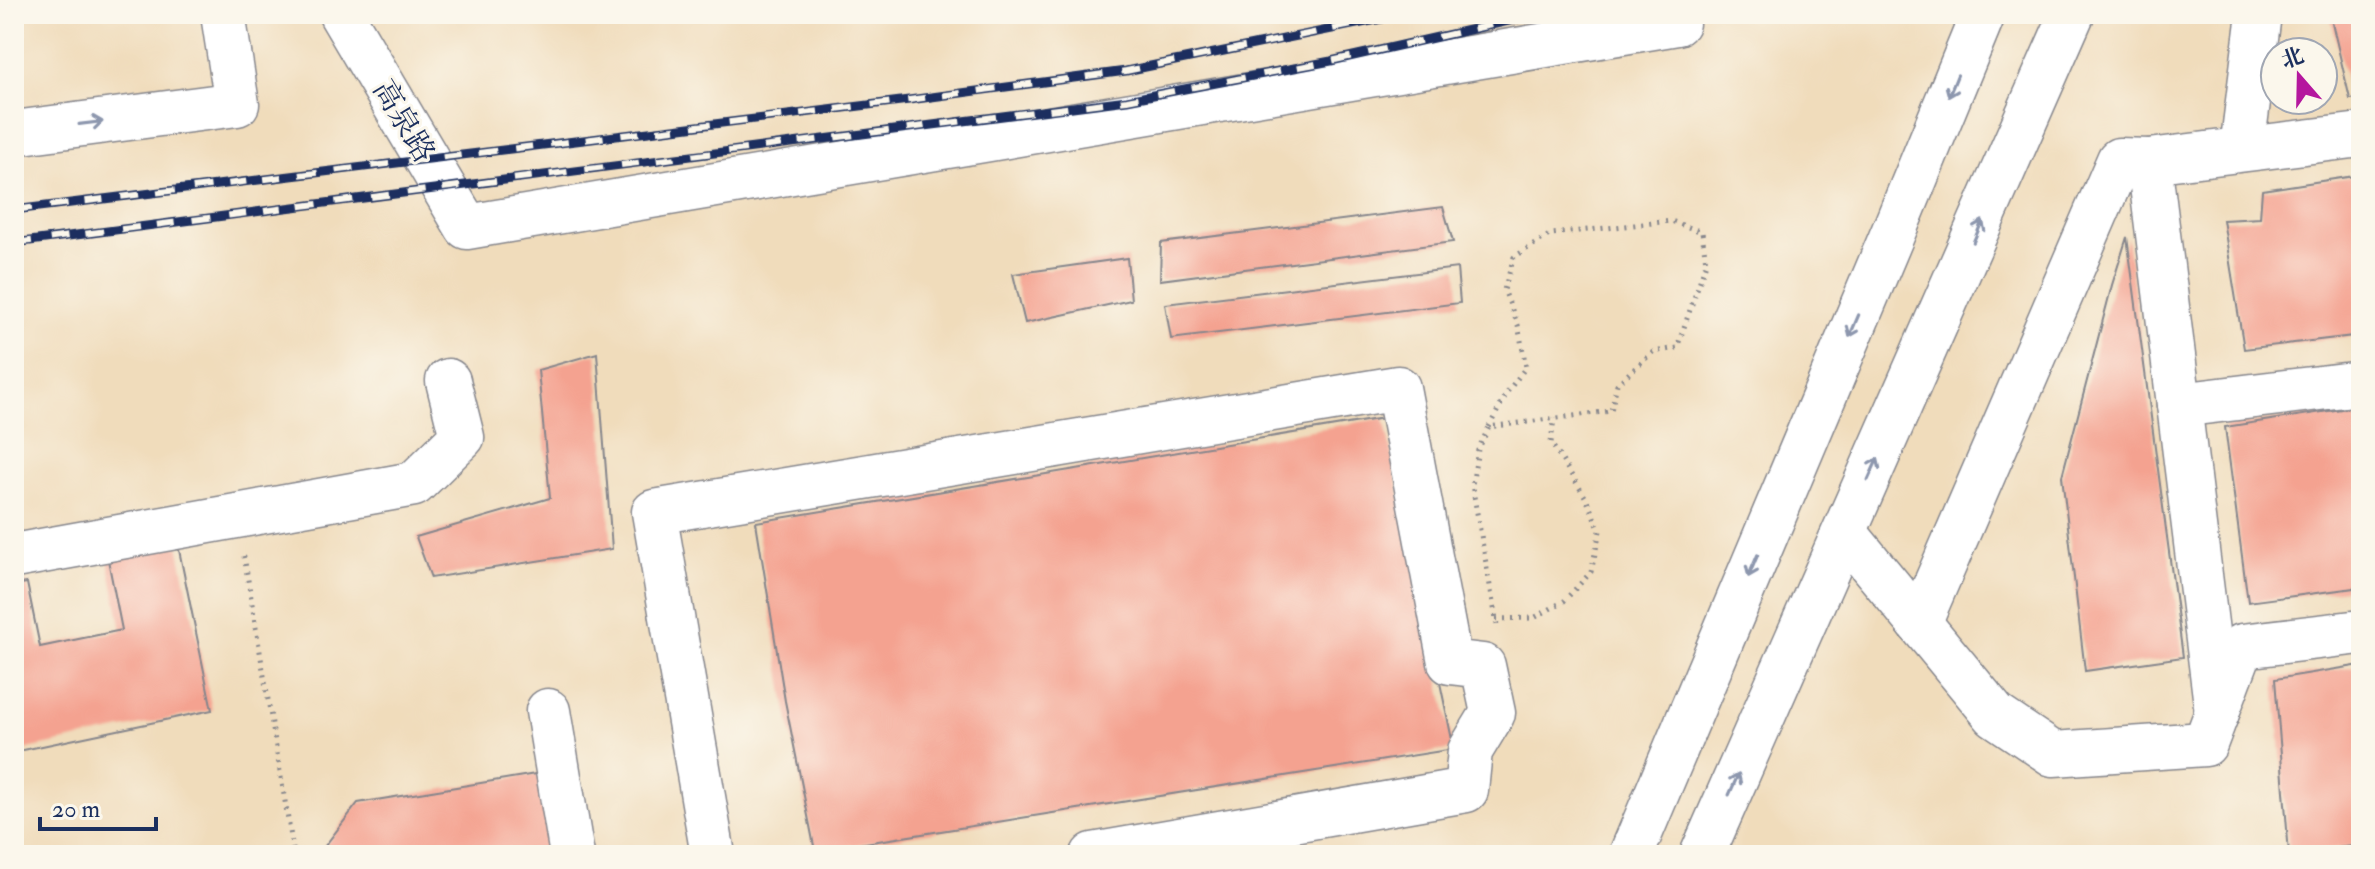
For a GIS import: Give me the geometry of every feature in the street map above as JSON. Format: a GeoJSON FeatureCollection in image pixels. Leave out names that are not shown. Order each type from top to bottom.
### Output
{"type":"FeatureCollection","features":[{"type":"Feature","properties":{"kind":"street"},"geometry":{"type":"LineString","coordinates":[[14,133],[237,104],[223,14]]}},
{"type":"Feature","properties":{"kind":"street","name":"高泉路"},"geometry":{"type":"LineString","coordinates":[[341,14],[467,227],[1677,23]]}},
{"type":"Feature","properties":{"kind":"street"},"geometry":{"type":"LineString","coordinates":[[1631,855],[1983,14]]}},
{"type":"Feature","properties":{"kind":"street"},"geometry":{"type":"LineString","coordinates":[[1702,855],[2072,14]]}},
{"type":"Feature","properties":{"kind":"street"},"geometry":{"type":"LineString","coordinates":[[2242,149],[2259,14]]}},
{"type":"Feature","properties":{"kind":"street"},"geometry":{"type":"LineString","coordinates":[[1919,623],[2119,160],[2149,161],[2361,135]]}},
{"type":"Feature","properties":{"kind":"street"},"geometry":{"type":"LineString","coordinates":[[2149,161],[2217,713]]}},
{"type":"Feature","properties":{"kind":"street"},"geometry":{"type":"LineString","coordinates":[[14,556],[414,484],[462,437],[448,381]]}},
{"type":"Feature","properties":{"kind":"street"},"geometry":{"type":"LineString","coordinates":[[2179,405],[2361,383]]}},
{"type":"Feature","properties":{"kind":"street"},"geometry":{"type":"LineString","coordinates":[[713,855],[654,512],[1398,388],[1450,662],[1483,666],[1493,713],[1470,751],[1466,790],[1093,855]]}},
{"type":"Feature","properties":{"kind":"street"},"geometry":{"type":"LineString","coordinates":[[1845,533],[1995,715],[2053,754],[2205,744],[2242,646],[2361,632]]}},
{"type":"Feature","properties":{"kind":"street"},"geometry":{"type":"LineString","coordinates":[[548,711],[572,855]]}},
{"type":"Feature","properties":{"kind":"path"},"geometry":{"type":"LineString","coordinates":[[1483,666],[1503,655],[1472,485],[1478,450],[1489,427],[1508,391],[1526,367],[1518,325],[1504,290],[1514,257],[1551,234],[1671,221],[1702,232],[1706,263],[1677,348],[1653,352],[1617,384],[1611,411],[1489,427]]}},
{"type":"Feature","properties":{"kind":"path"},"geometry":{"type":"LineString","coordinates":[[1496,619],[1534,618],[1564,601],[1591,572],[1600,531],[1586,498],[1551,443],[1554,418]]}},
{"type":"Feature","properties":{"kind":"path"},"geometry":{"type":"LineString","coordinates":[[237,516],[294,855]]}},
{"type":"Feature","properties":{"kind":"building"},"geometry":{"type":"Polygon","coordinates":[[[2330,14],[2361,14],[2361,98],[2350,99],[2339,52],[2339,36],[2335,36],[2330,14]]]}},
{"type":"Feature","properties":{"kind":"building"},"geometry":{"type":"Polygon","coordinates":[[[2361,175],[2361,335],[2244,349],[2223,220],[2260,218],[2262,190],[2361,175]]]}},
{"type":"Feature","properties":{"kind":"building"},"geometry":{"type":"Polygon","coordinates":[[[1443,207],[1453,242],[1160,280],[1161,243],[1443,207]]]}},
{"type":"Feature","properties":{"kind":"building"},"geometry":{"type":"Polygon","coordinates":[[[2127,237],[2183,657],[2085,671],[2062,476],[2127,237]]]}},
{"type":"Feature","properties":{"kind":"building"},"geometry":{"type":"Polygon","coordinates":[[[1127,258],[1131,300],[1025,323],[1013,274],[1127,258]]]}},
{"type":"Feature","properties":{"kind":"building"},"geometry":{"type":"Polygon","coordinates":[[[1457,268],[1460,303],[1171,339],[1165,304],[1457,268]]]}},
{"type":"Feature","properties":{"kind":"building"},"geometry":{"type":"Polygon","coordinates":[[[597,353],[612,549],[431,578],[416,537],[550,498],[538,370],[597,353]]]}},
{"type":"Feature","properties":{"kind":"building"},"geometry":{"type":"Polygon","coordinates":[[[2361,406],[2361,587],[2248,602],[2225,427],[2361,406]]]}},
{"type":"Feature","properties":{"kind":"building"},"geometry":{"type":"Polygon","coordinates":[[[1384,418],[1454,749],[815,851],[785,701],[756,522],[1384,418]]]}},
{"type":"Feature","properties":{"kind":"building"},"geometry":{"type":"Polygon","coordinates":[[[178,545],[212,710],[14,752],[14,585],[27,583],[40,647],[122,630],[108,560],[178,545]]]}},
{"type":"Feature","properties":{"kind":"building"},"geometry":{"type":"Polygon","coordinates":[[[2361,665],[2361,845],[2289,854],[2275,679],[2361,665]]]}},
{"type":"Feature","properties":{"kind":"building"},"geometry":{"type":"Polygon","coordinates":[[[548,772],[555,855],[318,855],[358,803],[548,772]]]}},
{"type":"Feature","properties":{"kind":"railway"},"geometry":{"type":"LineString","coordinates":[[14,210],[1126,71],[1406,14]]}},
{"type":"Feature","properties":{"kind":"railway"},"geometry":{"type":"LineString","coordinates":[[14,243],[1127,100],[1331,61],[1540,14]]}}]}
